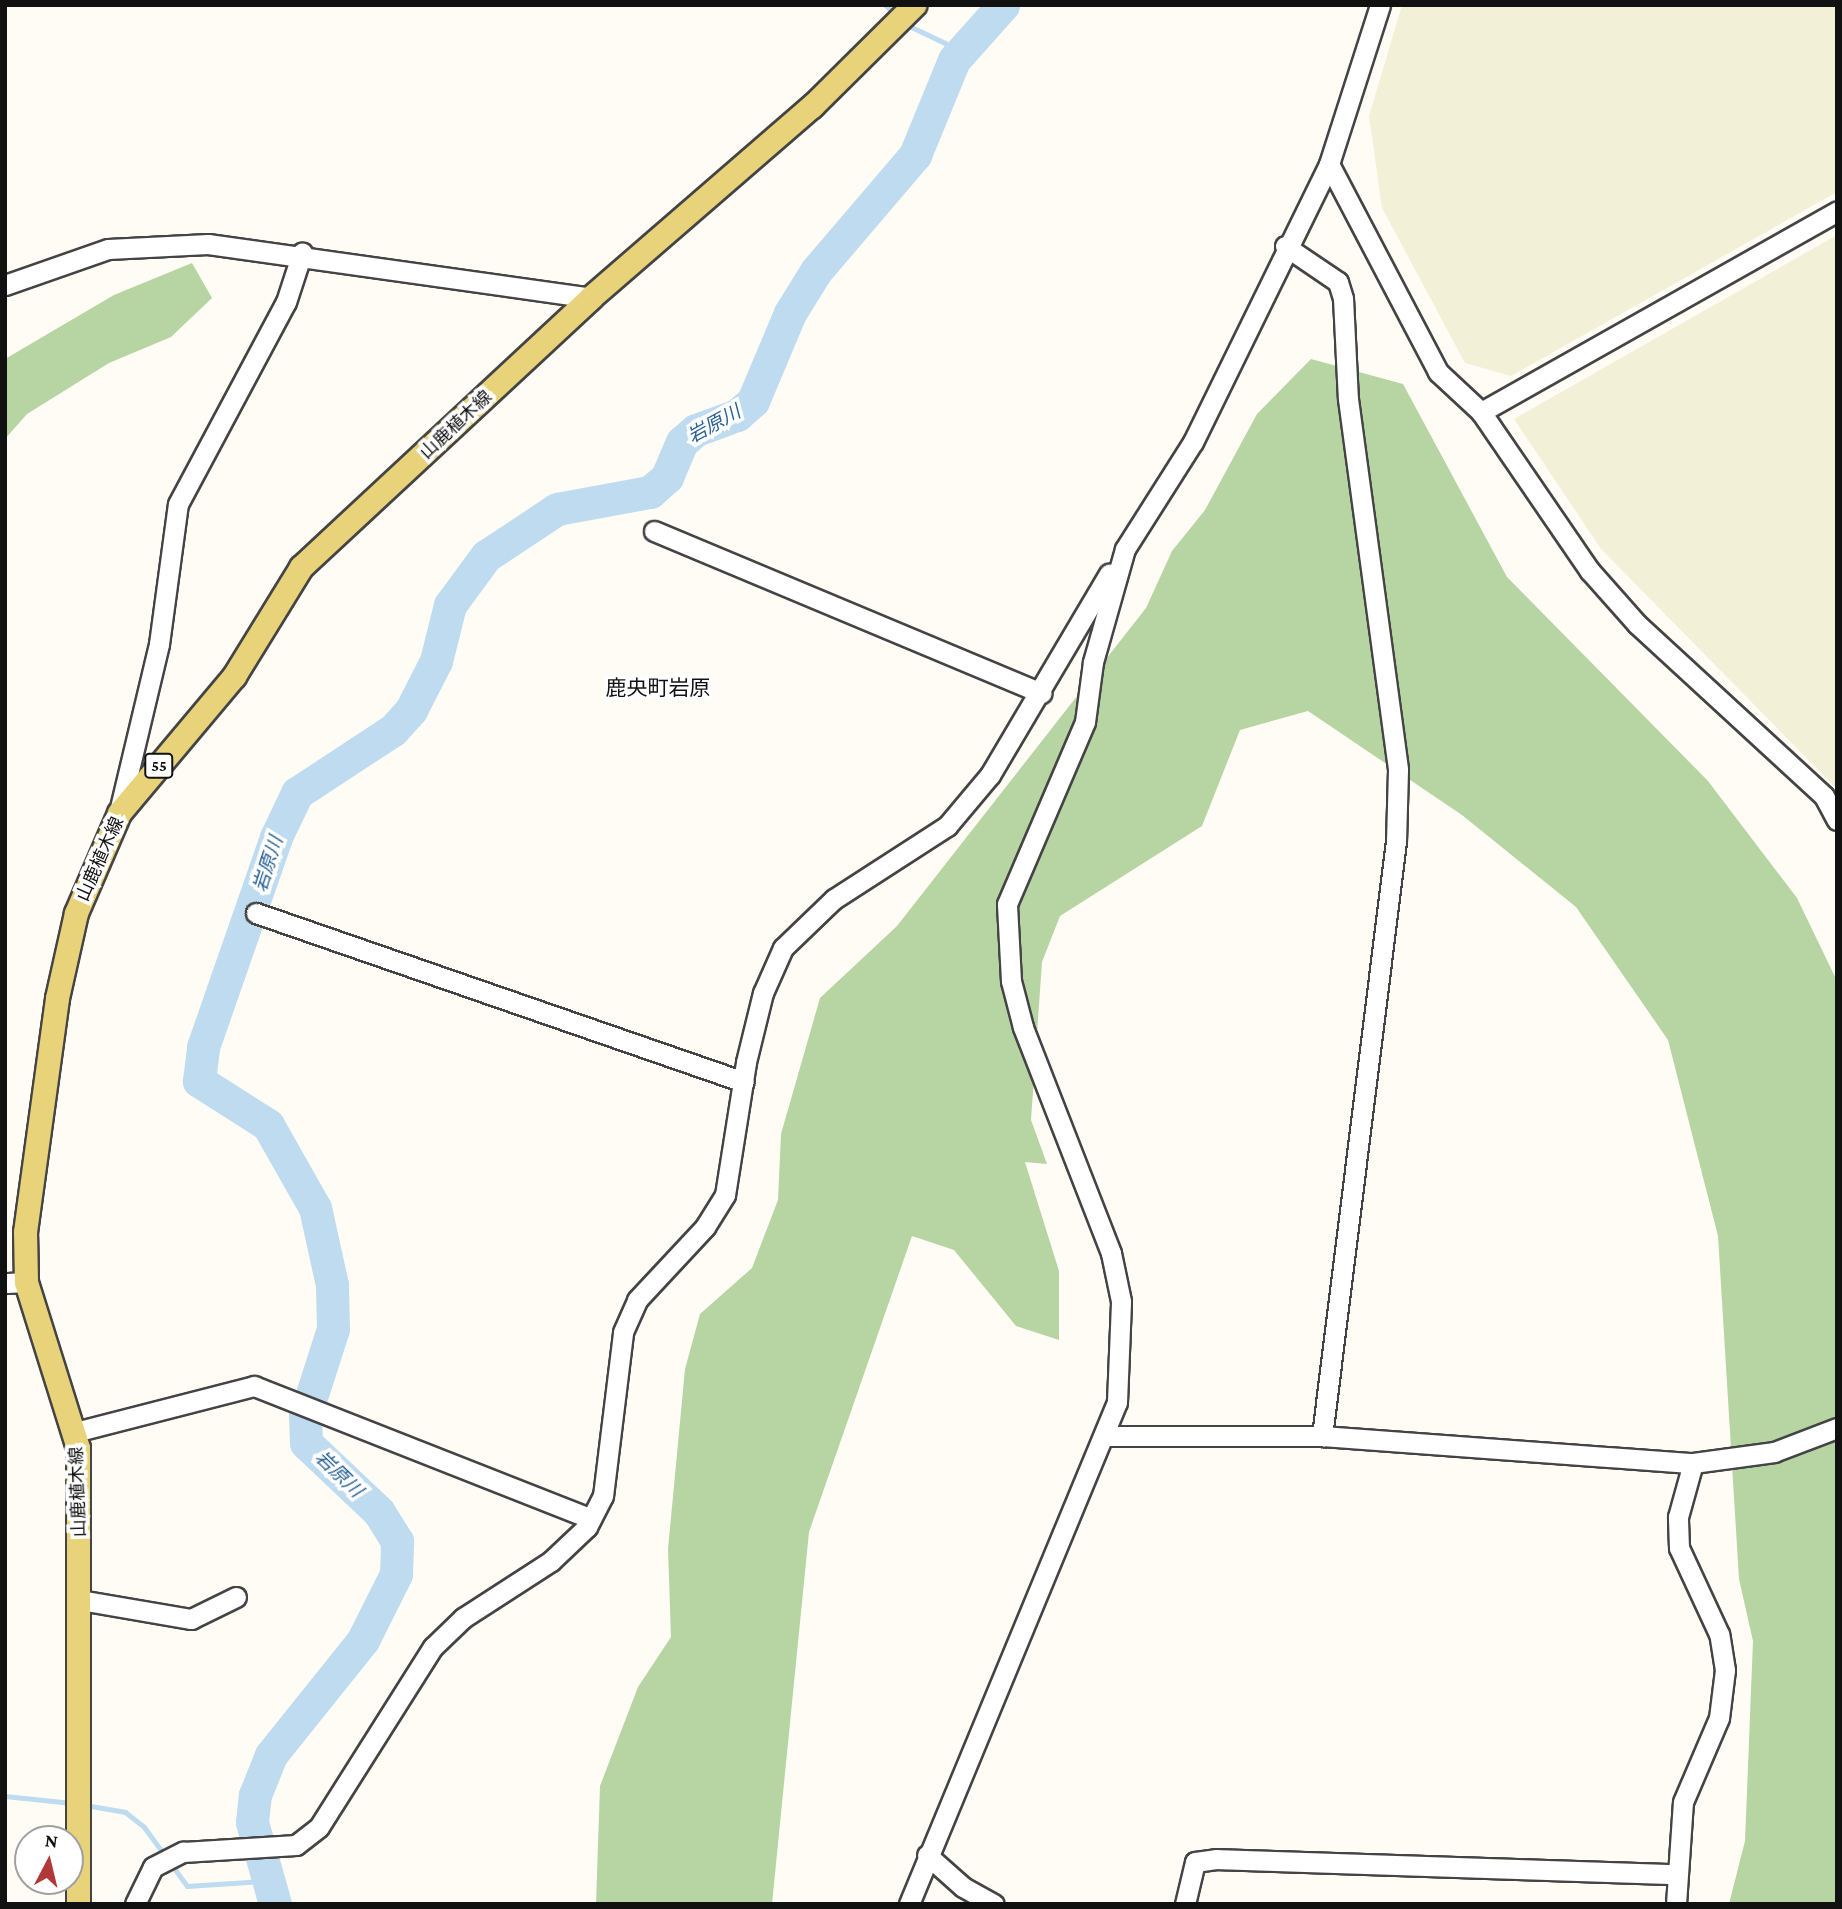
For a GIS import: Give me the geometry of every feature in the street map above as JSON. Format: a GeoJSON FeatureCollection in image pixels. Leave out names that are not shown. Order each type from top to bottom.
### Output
{"type":"FeatureCollection","features":[{"type":"Feature","properties":{"kind":"main road","name":"山鹿植木線"},"geometry":{"type":"LineString","coordinates":[[78,1904],[80,1600],[75,1432],[15,1282],[57,998],[76,914],[119,813],[234,676],[300,567],[590,298],[893,30],[913,6]]}},
{"type":"Feature","properties":{"kind":"street"},"geometry":{"type":"LineString","coordinates":[[135,1904],[153,1867],[183,1852],[296,1845],[326,1817],[433,1647],[463,1618],[551,1561],[591,1519],[603,1496],[623,1332],[637,1300],[705,1227],[725,1195],[744,1082],[763,993],[783,948],[834,899],[947,826],[990,775],[1215,401],[1285,246],[1329,164],[1380,5]]}},
{"type":"Feature","properties":{"kind":"street"},"geometry":{"type":"LineString","coordinates":[[1329,164],[1438,372],[1481,412],[1605,589],[1824,796],[1837,820]]}},
{"type":"Feature","properties":{"kind":"street"},"geometry":{"type":"LineString","coordinates":[[1481,412],[1837,211]]}},
{"type":"Feature","properties":{"kind":"street"},"geometry":{"type":"LineString","coordinates":[[5,285],[108,249],[151,243],[302,253],[590,298]]}},
{"type":"Feature","properties":{"kind":"street"},"geometry":{"type":"LineString","coordinates":[[1285,246],[1338,282],[1343,298],[1348,399],[1398,770],[1396,841],[1322,1436]]}},
{"type":"Feature","properties":{"kind":"street"},"geometry":{"type":"LineString","coordinates":[[119,813],[159,644],[178,504],[286,302],[302,253]]}},
{"type":"Feature","properties":{"kind":"street"},"geometry":{"type":"LineString","coordinates":[[653,531],[1041,693]]}},
{"type":"Feature","properties":{"kind":"street"},"geometry":{"type":"LineString","coordinates":[[909,1904],[1058,1537],[1108,1436],[1118,1402],[1121,1301],[1111,1253],[1023,1027],[1011,981],[1007,904],[1085,722],[1093,662],[1125,549]]}},
{"type":"Feature","properties":{"kind":"street"},"geometry":{"type":"LineString","coordinates":[[256,913],[744,1082]]}},
{"type":"Feature","properties":{"kind":"street"},"geometry":{"type":"LineString","coordinates":[[75,1432],[239,1386],[323,1412],[591,1519]]}},
{"type":"Feature","properties":{"kind":"street"},"geometry":{"type":"LineString","coordinates":[[1108,1436],[1322,1436],[1693,1463],[1774,1452],[1837,1429]]}},
{"type":"Feature","properties":{"kind":"street"},"geometry":{"type":"LineString","coordinates":[[1676,1904],[1674,1874],[1683,1802],[1719,1718],[1725,1670],[1719,1634],[1679,1548],[1678,1517],[1693,1463]]}},
{"type":"Feature","properties":{"kind":"street"},"geometry":{"type":"LineString","coordinates":[[80,1600],[191,1619],[236,1597]]}},
{"type":"Feature","properties":{"kind":"street"},"geometry":{"type":"LineString","coordinates":[[927,1855],[962,1887],[995,1904]]}},
{"type":"Feature","properties":{"kind":"street"},"geometry":{"type":"LineString","coordinates":[[1185,1904],[1195,1862],[1216,1859],[1674,1874]]}},
{"type":"Feature","properties":{"kind":"green space"},"geometry":{"type":"Polygon","coordinates":[[[1402,5],[1837,5],[1837,192],[1511,376],[1465,363],[1382,208],[1369,116],[1402,5]]]}},
{"type":"Feature","properties":{"kind":"green space"},"geometry":{"type":"Polygon","coordinates":[[[1837,235],[1837,789],[1601,549],[1514,419],[1837,235]]]}},
{"type":"Feature","properties":{"kind":"green space"},"geometry":{"type":"Polygon","coordinates":[[[192,263],[212,298],[171,337],[109,363],[27,414],[5,439],[5,359],[114,295],[192,263]]]}},
{"type":"Feature","properties":{"kind":"green space"},"geometry":{"type":"Polygon","coordinates":[[[1311,359],[1403,384],[1507,577],[1708,781],[1797,898],[1837,981],[1837,1904],[1729,1904],[1745,1841],[1753,1641],[1739,1579],[1718,1236],[1668,1040],[1576,907],[1462,815],[1308,711],[1240,730],[1202,826],[1060,916],[1042,962],[1031,1120],[1047,1164],[1025,1162],[1059,1271],[1059,1340],[1016,1326],[954,1250],[912,1236],[809,1532],[772,1904],[596,1904],[600,1786],[638,1687],[671,1637],[668,1549],[685,1369],[700,1314],[752,1268],[778,1200],[781,1134],[820,998],[897,926],[1146,608],[1172,551],[1205,510],[1257,414],[1311,359]]]}},
{"type":"Feature","properties":{"kind":"waterway"},"geometry":{"type":"LineString","coordinates":[[885,5],[896,15]]}},
{"type":"Feature","properties":{"kind":"waterway","name":"岩原川"},"geometry":{"type":"LineString","coordinates":[[275,1904],[252,1822],[255,1795],[271,1755],[363,1640],[396,1574],[397,1541],[379,1512],[306,1443],[305,1416],[333,1329],[332,1285],[315,1208],[268,1125],[199,1081],[203,1047],[276,837],[297,793],[393,730],[411,710],[436,661],[450,605],[486,556],[557,509],[650,492],[667,477],[682,442],[696,430],[737,415],[753,401],[790,313],[816,271],[915,155],[954,60],[1003,5]]}},
{"type":"Feature","properties":{"kind":"waterway"},"geometry":{"type":"LineString","coordinates":[[905,24],[945,43],[954,60]]}},
{"type":"Feature","properties":{"kind":"waterway"},"geometry":{"type":"LineString","coordinates":[[5,1796],[72,1803]]}},
{"type":"Feature","properties":{"kind":"waterway"},"geometry":{"type":"LineString","coordinates":[[85,1805],[125,1812],[144,1827],[187,1886],[264,1881]]}},
{"type":"Feature","properties":{"kind":"district","name":"鹿央町岩原"},"geometry":{"type":"Point","coordinates":[658,688]}}]}
